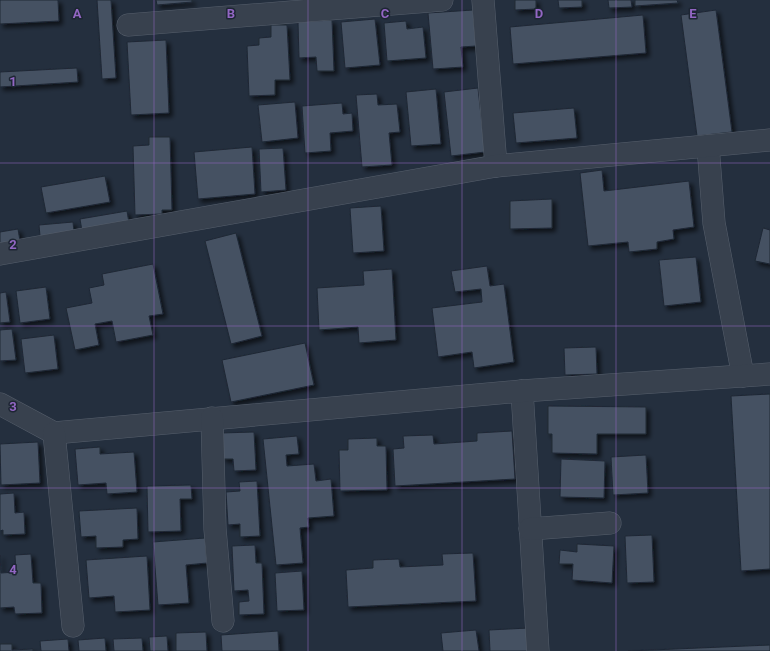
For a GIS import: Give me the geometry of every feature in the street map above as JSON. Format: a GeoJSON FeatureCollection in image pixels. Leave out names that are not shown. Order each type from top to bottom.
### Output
{"type":"FeatureCollection","features":[{"type":"Feature","properties":{"kind":"street"},"geometry":{"type":"LineString","coordinates":[[128,26],[442,0]]}},
{"type":"Feature","properties":{"kind":"street"},"geometry":{"type":"LineString","coordinates":[[483,0],[496,166]]}},
{"type":"Feature","properties":{"kind":"street"},"geometry":{"type":"LineString","coordinates":[[0,254],[496,166],[770,140]]}},
{"type":"Feature","properties":{"kind":"street"},"geometry":{"type":"LineString","coordinates":[[708,146],[714,223],[743,376]]}},
{"type":"Feature","properties":{"kind":"street"},"geometry":{"type":"LineString","coordinates":[[0,404],[54,433],[522,391],[770,374]]}},
{"type":"Feature","properties":{"kind":"street"},"geometry":{"type":"LineString","coordinates":[[522,391],[538,651]]}},
{"type":"Feature","properties":{"kind":"street"},"geometry":{"type":"LineString","coordinates":[[212,418],[215,529],[223,621]]}},
{"type":"Feature","properties":{"kind":"street"},"geometry":{"type":"LineString","coordinates":[[54,433],[73,626]]}},
{"type":"Feature","properties":{"kind":"street"},"geometry":{"type":"LineString","coordinates":[[530,529],[610,524]]}},
{"type":"Feature","properties":{"kind":"building"},"geometry":{"type":"Polygon","coordinates":[[[0,0],[58,0],[59,21],[0,24],[0,0]]]}},
{"type":"Feature","properties":{"kind":"building"},"geometry":{"type":"Polygon","coordinates":[[[97,0],[111,0],[116,78],[102,79],[97,0]]]}},
{"type":"Feature","properties":{"kind":"building"},"geometry":{"type":"Polygon","coordinates":[[[156,0],[192,0],[192,2],[157,5],[156,0]]]}},
{"type":"Feature","properties":{"kind":"building"},"geometry":{"type":"Polygon","coordinates":[[[515,0],[536,0],[536,9],[515,10],[515,0]]]}},
{"type":"Feature","properties":{"kind":"building"},"geometry":{"type":"Polygon","coordinates":[[[558,0],[582,0],[582,7],[559,8],[558,0]]]}},
{"type":"Feature","properties":{"kind":"building"},"geometry":{"type":"Polygon","coordinates":[[[608,0],[631,0],[632,7],[609,8],[608,0]]]}},
{"type":"Feature","properties":{"kind":"building"},"geometry":{"type":"Polygon","coordinates":[[[635,0],[677,0],[678,3],[635,6],[635,0]]]}},
{"type":"Feature","properties":{"kind":"building"},"geometry":{"type":"Polygon","coordinates":[[[473,10],[476,46],[461,47],[463,67],[433,69],[428,13],[473,10]]]}},
{"type":"Feature","properties":{"kind":"building"},"geometry":{"type":"Polygon","coordinates":[[[716,10],[732,132],[697,136],[681,15],[716,10]]]}},
{"type":"Feature","properties":{"kind":"building"},"geometry":{"type":"Polygon","coordinates":[[[643,15],[646,53],[513,64],[510,27],[643,15]]]}},
{"type":"Feature","properties":{"kind":"building"},"geometry":{"type":"Polygon","coordinates":[[[375,19],[380,65],[345,68],[341,22],[375,19]]]}},
{"type":"Feature","properties":{"kind":"building"},"geometry":{"type":"Polygon","coordinates":[[[332,20],[334,71],[317,71],[316,57],[299,58],[298,22],[332,20]]]}},
{"type":"Feature","properties":{"kind":"building"},"geometry":{"type":"Polygon","coordinates":[[[406,21],[407,29],[423,27],[426,58],[387,61],[384,23],[406,21]]]}},
{"type":"Feature","properties":{"kind":"building"},"geometry":{"type":"Polygon","coordinates":[[[271,25],[287,25],[290,80],[275,80],[275,95],[249,96],[247,46],[259,45],[259,38],[271,37],[271,25]]]}},
{"type":"Feature","properties":{"kind":"building"},"geometry":{"type":"Polygon","coordinates":[[[166,40],[169,113],[131,115],[127,42],[166,40]]]}},
{"type":"Feature","properties":{"kind":"building"},"geometry":{"type":"Polygon","coordinates":[[[77,68],[78,82],[0,87],[0,72],[77,68]]]}},
{"type":"Feature","properties":{"kind":"building"},"geometry":{"type":"Polygon","coordinates":[[[478,88],[485,152],[451,156],[444,92],[478,88]]]}},
{"type":"Feature","properties":{"kind":"building"},"geometry":{"type":"Polygon","coordinates":[[[436,89],[441,144],[411,146],[406,92],[436,89]]]}},
{"type":"Feature","properties":{"kind":"building"},"geometry":{"type":"Polygon","coordinates":[[[377,94],[378,105],[397,104],[400,132],[389,133],[392,165],[362,167],[356,95],[377,94]]]}},
{"type":"Feature","properties":{"kind":"building"},"geometry":{"type":"Polygon","coordinates":[[[295,102],[298,138],[262,142],[258,105],[295,102]]]}},
{"type":"Feature","properties":{"kind":"building"},"geometry":{"type":"Polygon","coordinates":[[[342,103],[343,114],[352,113],[353,131],[330,133],[331,151],[305,153],[302,106],[342,103]]]}},
{"type":"Feature","properties":{"kind":"building"},"geometry":{"type":"Polygon","coordinates":[[[574,108],[577,138],[516,143],[513,113],[574,108]]]}},
{"type":"Feature","properties":{"kind":"building"},"geometry":{"type":"Polygon","coordinates":[[[149,137],[170,137],[172,210],[162,210],[162,214],[135,215],[133,146],[149,145],[149,137]]]}},
{"type":"Feature","properties":{"kind":"building"},"geometry":{"type":"Polygon","coordinates":[[[252,147],[255,194],[198,199],[194,152],[252,147]]]}},
{"type":"Feature","properties":{"kind":"building"},"geometry":{"type":"Polygon","coordinates":[[[283,148],[286,190],[261,192],[259,149],[283,148]]]}},
{"type":"Feature","properties":{"kind":"building"},"geometry":{"type":"Polygon","coordinates":[[[602,170],[604,191],[689,181],[694,227],[673,230],[674,239],[657,242],[657,249],[629,252],[628,242],[588,246],[580,173],[602,170]]]}},
{"type":"Feature","properties":{"kind":"building"},"geometry":{"type":"Polygon","coordinates":[[[105,176],[110,202],[46,213],[41,187],[105,176]]]}},
{"type":"Feature","properties":{"kind":"building"},"geometry":{"type":"Polygon","coordinates":[[[552,199],[552,228],[510,229],[510,201],[552,199]]]}},
{"type":"Feature","properties":{"kind":"building"},"geometry":{"type":"Polygon","coordinates":[[[381,206],[384,251],[353,253],[350,208],[381,206]]]}},
{"type":"Feature","properties":{"kind":"building"},"geometry":{"type":"Polygon","coordinates":[[[127,211],[129,223],[82,231],[80,219],[127,211]]]}},
{"type":"Feature","properties":{"kind":"building"},"geometry":{"type":"Polygon","coordinates":[[[73,222],[74,232],[40,236],[39,225],[73,222]]]}},
{"type":"Feature","properties":{"kind":"building"},"geometry":{"type":"Polygon","coordinates":[[[763,228],[770,230],[770,264],[755,261],[763,228]]]}},
{"type":"Feature","properties":{"kind":"building"},"geometry":{"type":"Polygon","coordinates":[[[18,229],[20,241],[0,244],[0,232],[18,229]]]}},
{"type":"Feature","properties":{"kind":"building"},"geometry":{"type":"Polygon","coordinates":[[[236,233],[262,336],[231,344],[205,241],[236,233]]]}},
{"type":"Feature","properties":{"kind":"building"},"geometry":{"type":"Polygon","coordinates":[[[696,257],[701,302],[664,306],[659,260],[696,257]]]}},
{"type":"Feature","properties":{"kind":"building"},"geometry":{"type":"Polygon","coordinates":[[[153,264],[163,314],[149,316],[153,335],[116,342],[112,321],[95,324],[99,345],[75,350],[66,308],[92,303],[89,288],[104,285],[102,274],[153,264]]]}},
{"type":"Feature","properties":{"kind":"building"},"geometry":{"type":"Polygon","coordinates":[[[487,266],[490,286],[504,284],[514,362],[474,368],[472,352],[438,357],[432,308],[482,302],[481,289],[455,292],[451,271],[487,266]]]}},
{"type":"Feature","properties":{"kind":"building"},"geometry":{"type":"Polygon","coordinates":[[[392,269],[396,340],[359,343],[358,327],[319,330],[317,288],[364,285],[363,271],[392,269]]]}},
{"type":"Feature","properties":{"kind":"building"},"geometry":{"type":"Polygon","coordinates":[[[46,287],[50,319],[20,323],[16,291],[46,287]]]}},
{"type":"Feature","properties":{"kind":"building"},"geometry":{"type":"Polygon","coordinates":[[[6,292],[10,322],[0,323],[0,293],[6,292]]]}},
{"type":"Feature","properties":{"kind":"building"},"geometry":{"type":"Polygon","coordinates":[[[12,329],[16,360],[0,361],[0,330],[12,329]]]}},
{"type":"Feature","properties":{"kind":"building"},"geometry":{"type":"Polygon","coordinates":[[[54,335],[58,369],[25,373],[21,339],[54,335]]]}},
{"type":"Feature","properties":{"kind":"building"},"geometry":{"type":"Polygon","coordinates":[[[305,343],[314,385],[231,402],[222,360],[305,343]]]}},
{"type":"Feature","properties":{"kind":"building"},"geometry":{"type":"Polygon","coordinates":[[[596,347],[597,374],[565,375],[564,348],[596,347]]]}},
{"type":"Feature","properties":{"kind":"building"},"geometry":{"type":"Polygon","coordinates":[[[770,394],[770,569],[741,571],[731,396],[770,394]]]}},
{"type":"Feature","properties":{"kind":"building"},"geometry":{"type":"Polygon","coordinates":[[[548,406],[646,407],[646,434],[597,434],[597,454],[552,453],[552,434],[548,434],[548,406]]]}},
{"type":"Feature","properties":{"kind":"building"},"geometry":{"type":"Polygon","coordinates":[[[512,431],[515,479],[395,486],[393,449],[404,448],[403,436],[433,435],[434,444],[477,441],[477,433],[512,431]]]}},
{"type":"Feature","properties":{"kind":"building"},"geometry":{"type":"Polygon","coordinates":[[[254,432],[256,470],[234,471],[233,459],[223,459],[221,433],[254,432]]]}},
{"type":"Feature","properties":{"kind":"building"},"geometry":{"type":"Polygon","coordinates":[[[297,436],[299,454],[286,455],[287,466],[314,464],[316,481],[331,479],[334,516],[308,518],[309,527],[300,528],[303,563],[276,565],[263,439],[297,436]]]}},
{"type":"Feature","properties":{"kind":"building"},"geometry":{"type":"Polygon","coordinates":[[[377,438],[377,446],[386,446],[387,490],[340,491],[339,450],[348,450],[348,439],[377,438]]]}},
{"type":"Feature","properties":{"kind":"building"},"geometry":{"type":"Polygon","coordinates":[[[38,442],[40,483],[1,485],[0,444],[38,442]]]}},
{"type":"Feature","properties":{"kind":"building"},"geometry":{"type":"Polygon","coordinates":[[[100,447],[100,454],[134,452],[137,492],[107,494],[106,483],[78,485],[75,449],[100,447]]]}},
{"type":"Feature","properties":{"kind":"building"},"geometry":{"type":"Polygon","coordinates":[[[646,455],[648,493],[613,495],[611,457],[646,455]]]}},
{"type":"Feature","properties":{"kind":"building"},"geometry":{"type":"Polygon","coordinates":[[[561,459],[605,461],[604,498],[560,497],[561,459]]]}},
{"type":"Feature","properties":{"kind":"building"},"geometry":{"type":"Polygon","coordinates":[[[257,481],[260,536],[240,537],[240,524],[228,525],[226,492],[240,491],[239,482],[257,481]]]}},
{"type":"Feature","properties":{"kind":"building"},"geometry":{"type":"Polygon","coordinates":[[[191,485],[192,499],[180,499],[181,531],[148,532],[147,486],[191,485]]]}},
{"type":"Feature","properties":{"kind":"building"},"geometry":{"type":"Polygon","coordinates":[[[14,493],[15,513],[24,512],[25,534],[3,535],[3,530],[0,531],[0,494],[14,493]]]}},
{"type":"Feature","properties":{"kind":"building"},"geometry":{"type":"Polygon","coordinates":[[[137,508],[138,539],[123,540],[123,547],[96,548],[96,536],[81,537],[79,511],[137,508]]]}},
{"type":"Feature","properties":{"kind":"building"},"geometry":{"type":"Polygon","coordinates":[[[652,535],[654,582],[627,583],[625,536],[652,535]]]}},
{"type":"Feature","properties":{"kind":"building"},"geometry":{"type":"Polygon","coordinates":[[[205,538],[207,563],[186,565],[189,603],[158,605],[153,542],[205,538]]]}},
{"type":"Feature","properties":{"kind":"building"},"geometry":{"type":"Polygon","coordinates":[[[577,544],[614,546],[612,583],[572,580],[573,564],[559,564],[560,550],[577,552],[577,544]]]}},
{"type":"Feature","properties":{"kind":"building"},"geometry":{"type":"Polygon","coordinates":[[[255,545],[256,563],[262,563],[264,614],[239,615],[239,602],[249,601],[248,590],[234,591],[232,546],[255,545]]]}},
{"type":"Feature","properties":{"kind":"building"},"geometry":{"type":"Polygon","coordinates":[[[473,553],[476,601],[348,607],[346,570],[373,568],[373,560],[399,559],[400,567],[443,565],[442,554],[473,553]]]}},
{"type":"Feature","properties":{"kind":"building"},"geometry":{"type":"Polygon","coordinates":[[[31,554],[33,583],[41,583],[42,613],[15,614],[14,607],[0,608],[0,555],[1,573],[16,572],[15,555],[31,554]]]}},
{"type":"Feature","properties":{"kind":"building"},"geometry":{"type":"Polygon","coordinates":[[[147,556],[150,610],[115,612],[114,596],[89,598],[86,560],[147,556]]]}},
{"type":"Feature","properties":{"kind":"building"},"geometry":{"type":"Polygon","coordinates":[[[302,571],[304,610],[277,611],[275,573],[302,571]]]}},
{"type":"Feature","properties":{"kind":"building"},"geometry":{"type":"Polygon","coordinates":[[[529,628],[530,651],[490,651],[489,630],[529,628]]]}},
{"type":"Feature","properties":{"kind":"building"},"geometry":{"type":"Polygon","coordinates":[[[476,630],[479,651],[443,651],[441,633],[476,630]]]}},
{"type":"Feature","properties":{"kind":"building"},"geometry":{"type":"Polygon","coordinates":[[[278,631],[279,651],[222,651],[221,635],[278,631]]]}},
{"type":"Feature","properties":{"kind":"building"},"geometry":{"type":"Polygon","coordinates":[[[206,632],[207,651],[176,651],[176,633],[206,632]]]}},
{"type":"Feature","properties":{"kind":"building"},"geometry":{"type":"Polygon","coordinates":[[[167,636],[168,651],[150,651],[149,637],[167,636]]]}},
{"type":"Feature","properties":{"kind":"building"},"geometry":{"type":"Polygon","coordinates":[[[105,638],[106,651],[79,651],[78,640],[105,638]]]}},
{"type":"Feature","properties":{"kind":"building"},"geometry":{"type":"Polygon","coordinates":[[[142,638],[143,651],[114,651],[113,639],[142,638]]]}},
{"type":"Feature","properties":{"kind":"building"},"geometry":{"type":"Polygon","coordinates":[[[68,639],[69,651],[41,651],[40,641],[68,639]]]}},
{"type":"Feature","properties":{"kind":"building"},"geometry":{"type":"Polygon","coordinates":[[[0,644],[12,644],[12,650],[33,649],[33,651],[0,651],[0,644]]]}},
{"type":"Feature","properties":{"kind":"building"},"geometry":{"type":"Polygon","coordinates":[[[770,645],[770,651],[628,651],[770,645]]]}}]}
